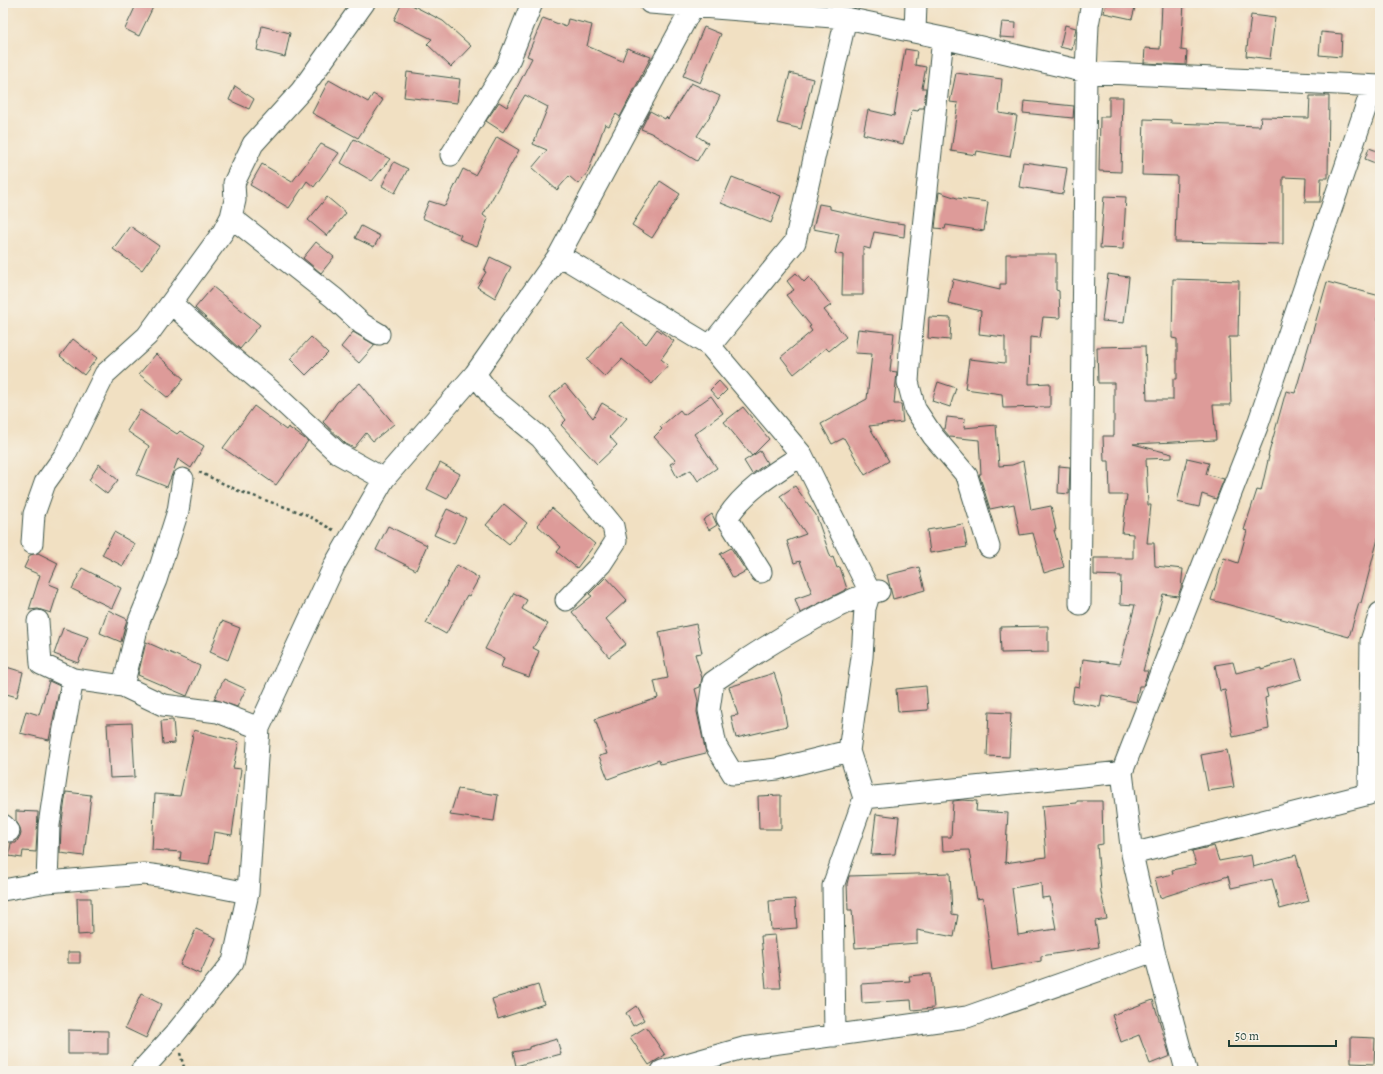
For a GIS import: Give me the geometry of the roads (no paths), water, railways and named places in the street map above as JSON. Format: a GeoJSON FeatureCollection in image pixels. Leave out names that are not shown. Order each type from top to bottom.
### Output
{"type":"FeatureCollection","features":[{"type":"Feature","properties":{"kind":"street"},"geometry":{"type":"LineString","coordinates":[[32,543],[34,514],[45,483],[65,455],[105,374],[147,336],[223,232],[231,217],[235,200],[234,182],[253,144],[301,91],[364,3]]}},
{"type":"Feature","properties":{"kind":"street"},"geometry":{"type":"LineString","coordinates":[[452,155],[507,66],[532,3]]}},
{"type":"Feature","properties":{"kind":"street"},"geometry":{"type":"LineString","coordinates":[[650,3],[693,6],[744,6],[846,18],[944,38],[1086,72],[1377,86],[1258,424],[1122,772],[1132,854],[1154,951],[1186,1070]]}},
{"type":"Feature","properties":{"kind":"street"},"geometry":{"type":"LineString","coordinates":[[915,32],[916,3]]}},
{"type":"Feature","properties":{"kind":"street"},"geometry":{"type":"LineString","coordinates":[[1080,604],[1086,72],[1088,25],[1092,3]]}},
{"type":"Feature","properties":{"kind":"street"},"geometry":{"type":"LineString","coordinates":[[141,1071],[174,1035],[233,962],[248,893],[259,728],[335,564],[384,479],[475,374],[559,255],[693,6]]}},
{"type":"Feature","properties":{"kind":"street"},"geometry":{"type":"LineString","coordinates":[[710,346],[794,242],[846,18]]}},
{"type":"Feature","properties":{"kind":"street"},"geometry":{"type":"LineString","coordinates":[[944,38],[910,351],[908,382],[915,409],[933,436],[966,476],[989,547]]}},
{"type":"Feature","properties":{"kind":"street"},"geometry":{"type":"LineString","coordinates":[[231,217],[334,298],[362,324],[380,334]]}},
{"type":"Feature","properties":{"kind":"street"},"geometry":{"type":"LineString","coordinates":[[559,255],[710,346],[802,455],[876,591]]}},
{"type":"Feature","properties":{"kind":"street"},"geometry":{"type":"LineString","coordinates":[[171,303],[268,388],[339,454],[384,479]]}},
{"type":"Feature","properties":{"kind":"street"},"geometry":{"type":"LineString","coordinates":[[475,374],[494,398],[542,438],[613,526],[616,541],[602,564],[566,600]]}},
{"type":"Feature","properties":{"kind":"street"},"geometry":{"type":"LineString","coordinates":[[761,572],[726,518],[738,502],[766,479],[802,455]]}},
{"type":"Feature","properties":{"kind":"street"},"geometry":{"type":"LineString","coordinates":[[122,686],[139,621],[156,580],[178,511],[183,479]]}},
{"type":"Feature","properties":{"kind":"street"},"geometry":{"type":"LineString","coordinates":[[835,1036],[833,886],[864,798],[849,751],[862,657],[865,608],[876,591]]}},
{"type":"Feature","properties":{"kind":"street"},"geometry":{"type":"LineString","coordinates":[[849,751],[777,769],[733,774],[716,746],[709,710],[713,682],[751,656],[825,613],[876,591]]}},
{"type":"Feature","properties":{"kind":"street"},"geometry":{"type":"LineString","coordinates":[[1132,854],[1369,794],[1371,641],[1380,613]]}},
{"type":"Feature","properties":{"kind":"street"},"geometry":{"type":"LineString","coordinates":[[38,621],[42,664],[73,679],[122,686],[162,705],[218,712],[259,728]]}},
{"type":"Feature","properties":{"kind":"street"},"geometry":{"type":"LineString","coordinates":[[47,882],[49,825],[73,679]]}},
{"type":"Feature","properties":{"kind":"street"},"geometry":{"type":"LineString","coordinates":[[864,798],[1122,772]]}},
{"type":"Feature","properties":{"kind":"street"},"geometry":{"type":"LineString","coordinates":[[3,890],[47,882],[144,874],[248,893]]}},
{"type":"Feature","properties":{"kind":"street"},"geometry":{"type":"LineString","coordinates":[[662,1071],[743,1048],[967,1017],[1154,951]]}}]}
